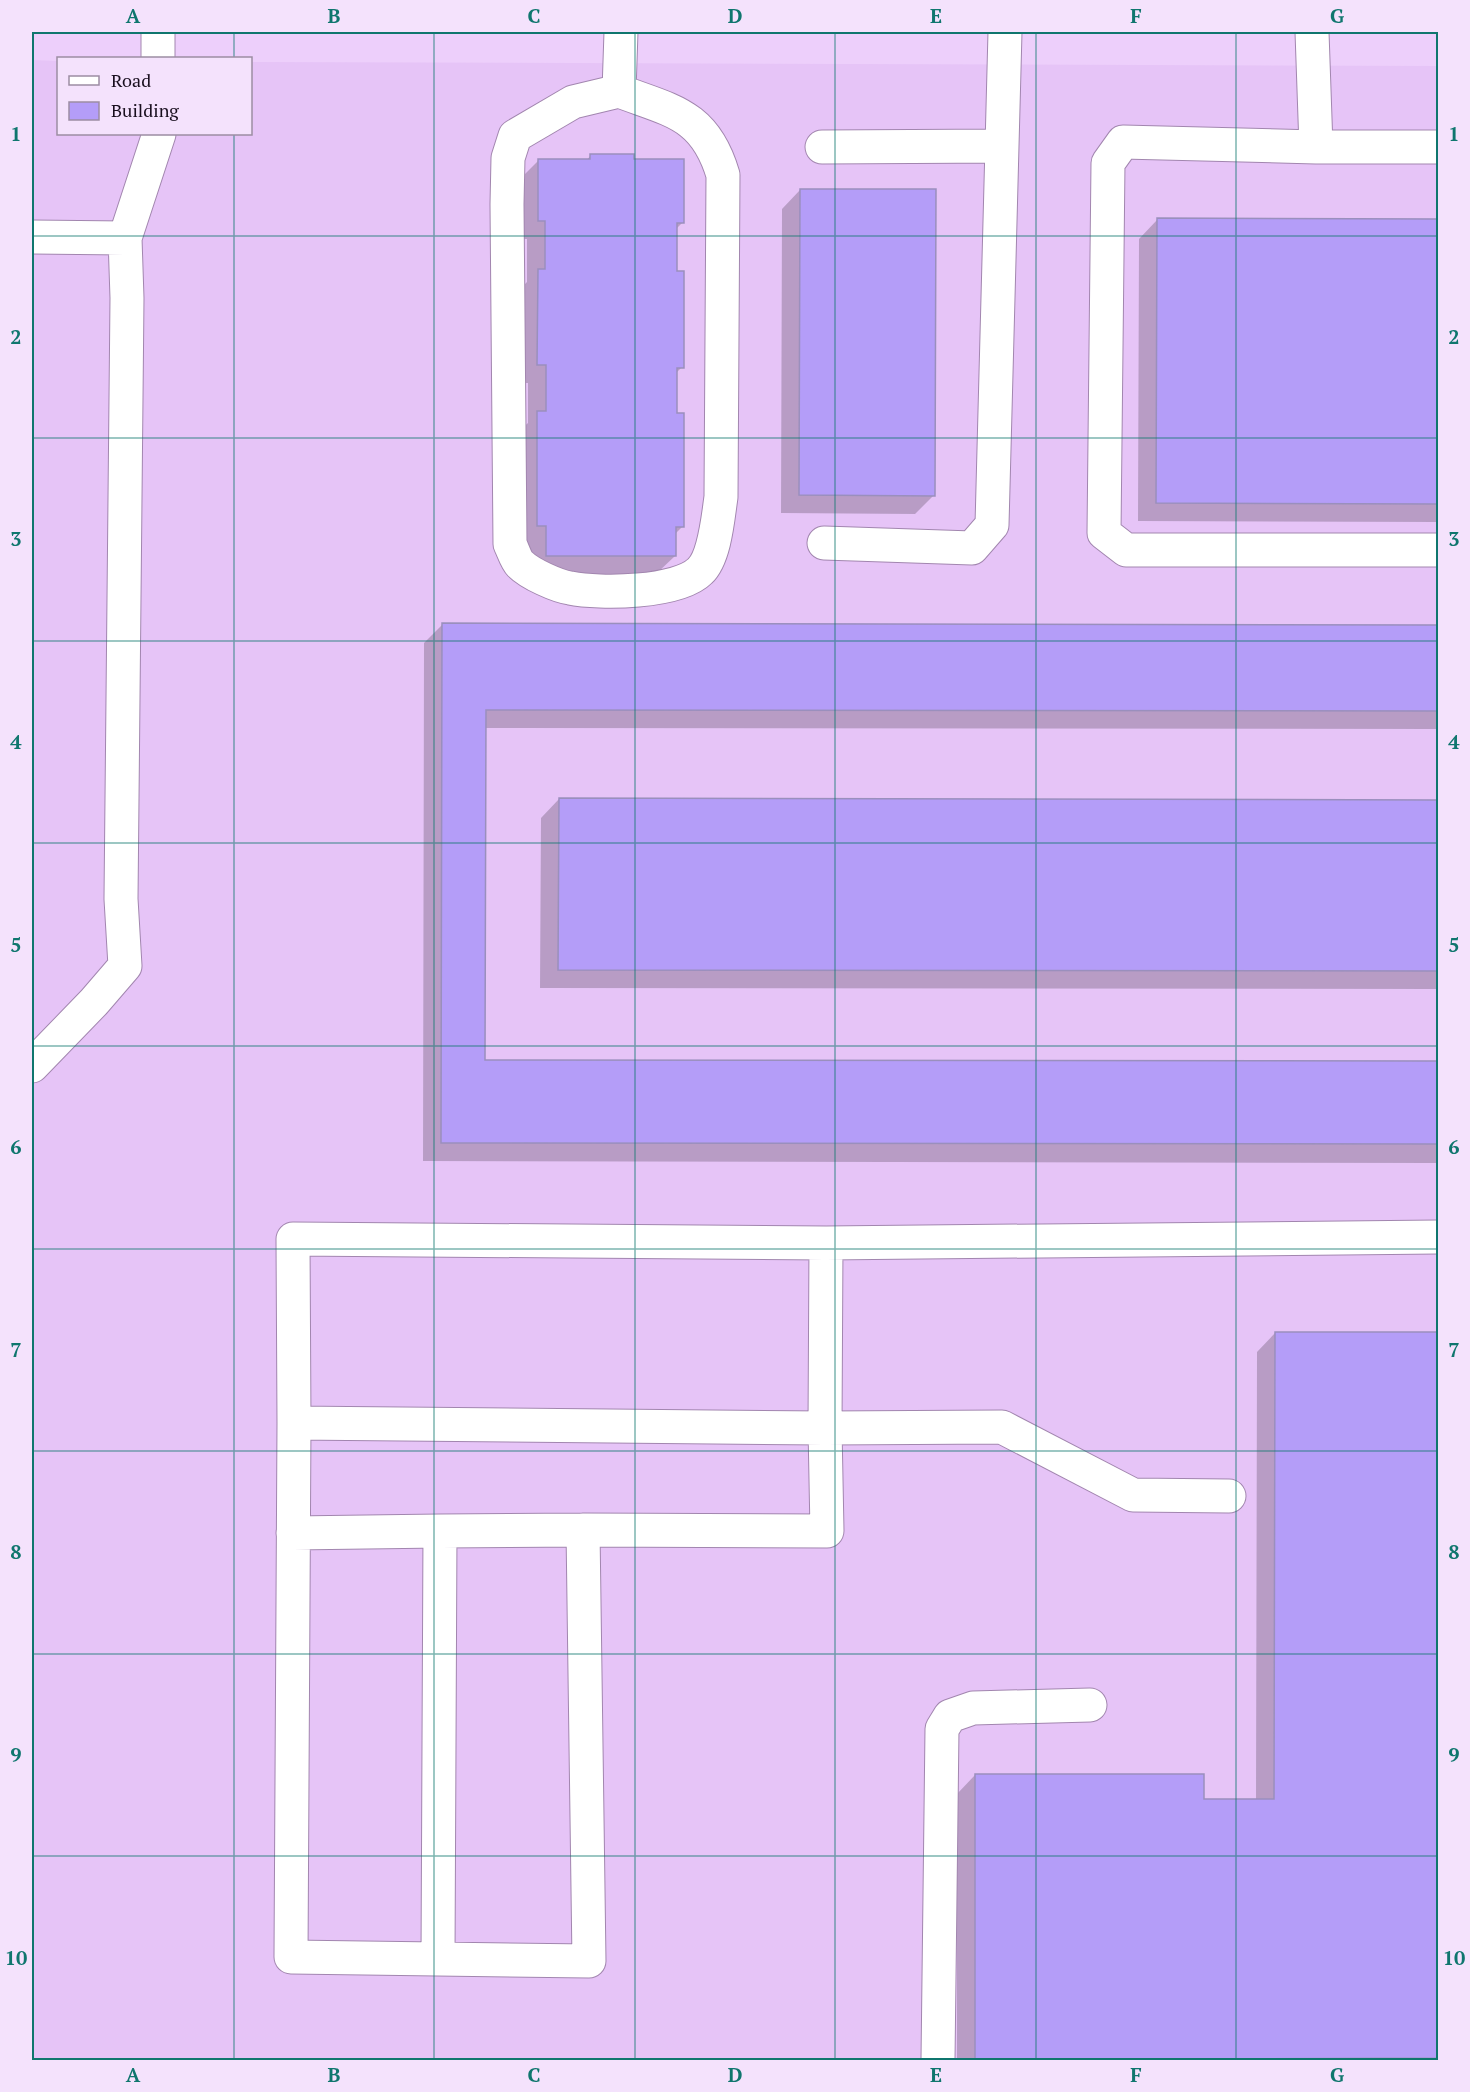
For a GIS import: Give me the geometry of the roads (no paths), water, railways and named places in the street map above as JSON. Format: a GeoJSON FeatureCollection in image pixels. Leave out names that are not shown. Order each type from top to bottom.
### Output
{"type":"FeatureCollection","features":[{"type":"Feature","properties":{"kind":"lane"},"geometry":{"type":"LineString","coordinates":[[158,32],[158,57]]}},
{"type":"Feature","properties":{"kind":"lane"},"geometry":{"type":"LineString","coordinates":[[619,91],[621,32]]}},
{"type":"Feature","properties":{"kind":"lane"},"geometry":{"type":"LineString","coordinates":[[824,543],[972,548],[992,525],[1005,32]]}},
{"type":"Feature","properties":{"kind":"lane"},"geometry":{"type":"LineString","coordinates":[[1311,32],[1316,147]]}},
{"type":"Feature","properties":{"kind":"lane"},"geometry":{"type":"LineString","coordinates":[[619,91],[680,114],[699,128],[716,153],[723,175],[723,186],[721,497],[715,541],[701,571],[678,585],[618,592],[569,588],[545,579],[520,564],[510,544],[507,204],[508,158],[515,136],[573,102],[619,91]]}},
{"type":"Feature","properties":{"kind":"lane"},"geometry":{"type":"LineString","coordinates":[[32,1066],[94,1002],[125,966],[121,887],[125,238],[159,135]]}},
{"type":"Feature","properties":{"kind":"lane"},"geometry":{"type":"LineString","coordinates":[[1438,147],[1316,147],[1123,142],[1108,163],[1104,533],[1126,550],[1438,550]]}},
{"type":"Feature","properties":{"kind":"lane"},"geometry":{"type":"LineString","coordinates":[[822,147],[1002,146]]}},
{"type":"Feature","properties":{"kind":"lane"},"geometry":{"type":"LineString","coordinates":[[32,237],[125,238]]}},
{"type":"Feature","properties":{"kind":"lane"},"geometry":{"type":"LineString","coordinates":[[583,1530],[589,1961],[291,1957],[293,1239],[826,1243],[1438,1237]]}},
{"type":"Feature","properties":{"kind":"lane"},"geometry":{"type":"LineString","coordinates":[[293,1533],[583,1530],[827,1532],[826,1243]]}},
{"type":"Feature","properties":{"kind":"lane"},"geometry":{"type":"LineString","coordinates":[[294,1423],[825,1428],[1002,1427],[1133,1495],[1229,1496]]}},
{"type":"Feature","properties":{"kind":"lane"},"geometry":{"type":"LineString","coordinates":[[438,1959],[440,1532]]}},
{"type":"Feature","properties":{"kind":"lane"},"geometry":{"type":"LineString","coordinates":[[938,2061],[942,1729],[950,1716],[973,1708],[1090,1705]]}}]}
